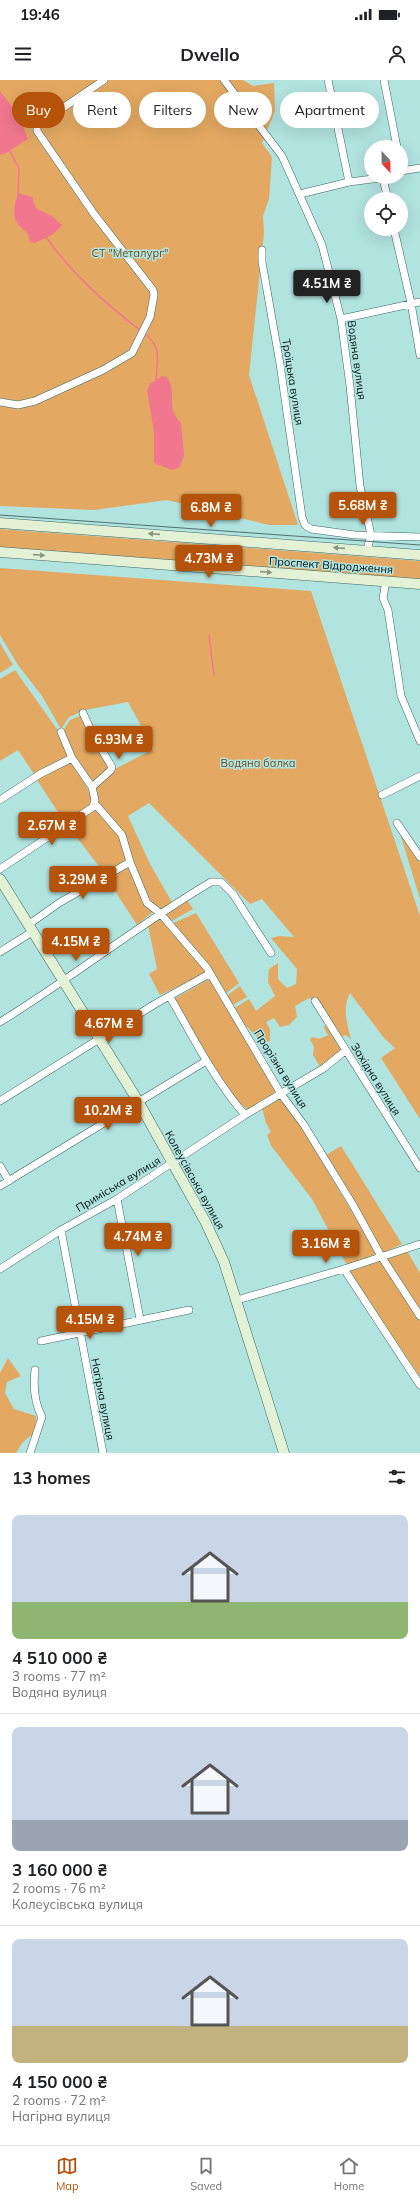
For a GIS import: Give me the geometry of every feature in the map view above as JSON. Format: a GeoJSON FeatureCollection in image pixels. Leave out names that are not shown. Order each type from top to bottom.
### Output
{"type":"FeatureCollection","features":[{"type":"Feature","properties":{"kind":"main road","name":"Проспект Відродження"},"geometry":{"type":"LineString","coordinates":[[0,523],[420,555]]}},
{"type":"Feature","properties":{"kind":"main road","name":"Проспект Відродження"},"geometry":{"type":"LineString","coordinates":[[0,552],[420,584]]}},
{"type":"Feature","properties":{"kind":"main road","name":"Колеусівська вулиця"},"geometry":{"type":"LineString","coordinates":[[0,879],[138,1101],[205,1221],[224,1262],[237,1300],[284,1453]]}},
{"type":"Feature","properties":{"kind":"street"},"geometry":{"type":"LineString","coordinates":[[0,402],[18,405],[35,401],[103,370],[132,353],[150,317],[154,295],[153,290],[94,214],[37,130],[37,127],[42,122],[104,80]]}},
{"type":"Feature","properties":{"kind":"street","name":"Водяна вулиця"},"geometry":{"type":"LineString","coordinates":[[224,80],[282,156],[322,245],[341,319],[350,386],[360,486],[371,535],[367,550]]}},
{"type":"Feature","properties":{"kind":"street"},"geometry":{"type":"LineString","coordinates":[[328,80],[349,182]]}},
{"type":"Feature","properties":{"kind":"street"},"geometry":{"type":"LineString","coordinates":[[384,80],[396,140]]}},
{"type":"Feature","properties":{"kind":"street"},"geometry":{"type":"LineString","coordinates":[[408,169],[420,168]]}},
{"type":"Feature","properties":{"kind":"street"},"geometry":{"type":"LineString","coordinates":[[300,194],[349,182],[364,180]]}},
{"type":"Feature","properties":{"kind":"street"},"geometry":{"type":"LineString","coordinates":[[396,236],[411,304],[420,355]]}},
{"type":"Feature","properties":{"kind":"street","name":"Троїцька вулиця"},"geometry":{"type":"LineString","coordinates":[[262,250],[262,262],[280,364],[302,517],[305,525],[311,529],[355,535],[371,535]]}},
{"type":"Feature","properties":{"kind":"street"},"geometry":{"type":"LineString","coordinates":[[341,319],[420,302]]}},
{"type":"Feature","properties":{"kind":"street"},"geometry":{"type":"LineString","coordinates":[[371,535],[420,536]]}},
{"type":"Feature","properties":{"kind":"street"},"geometry":{"type":"LineString","coordinates":[[386,582],[383,598],[388,610],[401,696],[420,741]]}},
{"type":"Feature","properties":{"kind":"street"},"geometry":{"type":"LineString","coordinates":[[83,713],[88,725],[112,767],[111,770],[92,787]]}},
{"type":"Feature","properties":{"kind":"street"},"geometry":{"type":"LineString","coordinates":[[0,869],[93,807],[95,800],[92,787],[72,758],[61,732]]}},
{"type":"Feature","properties":{"kind":"street"},"geometry":{"type":"LineString","coordinates":[[0,800],[40,774],[72,758]]}},
{"type":"Feature","properties":{"kind":"street"},"geometry":{"type":"LineString","coordinates":[[382,795],[420,776]]}},
{"type":"Feature","properties":{"kind":"street","name":"Прорізна вулиця"},"geometry":{"type":"LineString","coordinates":[[93,807],[97,806],[122,834],[130,862],[147,903],[160,913],[207,968],[282,1094],[304,1125],[353,1205],[381,1256],[420,1316]]}},
{"type":"Feature","properties":{"kind":"street"},"geometry":{"type":"LineString","coordinates":[[397,823],[420,857]]}},
{"type":"Feature","properties":{"kind":"street"},"geometry":{"type":"LineString","coordinates":[[0,952],[30,929],[59,903],[130,862]]}},
{"type":"Feature","properties":{"kind":"street"},"geometry":{"type":"LineString","coordinates":[[0,1022],[64,981],[160,913],[211,882],[221,882],[233,894],[271,953]]}},
{"type":"Feature","properties":{"kind":"street"},"geometry":{"type":"LineString","coordinates":[[0,1101],[100,1039],[210,974]]}},
{"type":"Feature","properties":{"kind":"street"},"geometry":{"type":"LineString","coordinates":[[170,997],[206,1061],[229,1096],[246,1114]]}},
{"type":"Feature","properties":{"kind":"street","name":"Західна вулиця"},"geometry":{"type":"LineString","coordinates":[[315,1001],[345,1051],[420,1168]]}},
{"type":"Feature","properties":{"kind":"street","name":"Приміська вулиця"},"geometry":{"type":"LineString","coordinates":[[0,1269],[61,1230],[117,1199],[173,1164],[246,1114],[324,1068],[345,1051]]}},
{"type":"Feature","properties":{"kind":"street"},"geometry":{"type":"LineString","coordinates":[[0,1186],[206,1061]]}},
{"type":"Feature","properties":{"kind":"street"},"geometry":{"type":"LineString","coordinates":[[0,1166],[9,1181]]}},
{"type":"Feature","properties":{"kind":"street"},"geometry":{"type":"LineString","coordinates":[[117,1199],[140,1319]]}},
{"type":"Feature","properties":{"kind":"street","name":"Нагірна вулиця"},"geometry":{"type":"LineString","coordinates":[[61,1230],[79,1333],[103,1453]]}},
{"type":"Feature","properties":{"kind":"street"},"geometry":{"type":"LineString","coordinates":[[237,1300],[344,1269],[420,1244]]}},
{"type":"Feature","properties":{"kind":"street"},"geometry":{"type":"LineString","coordinates":[[344,1269],[420,1385]]}},
{"type":"Feature","properties":{"kind":"street"},"geometry":{"type":"LineString","coordinates":[[41,1341],[140,1319],[189,1310]]}},
{"type":"Feature","properties":{"kind":"street"},"geometry":{"type":"LineString","coordinates":[[30,1453],[42,1418],[37,1408],[34,1391],[35,1370]]}},
{"type":"Feature","properties":{"kind":"green space","name":"СТ \"Металург\""},"geometry":{"type":"Polygon","coordinates":[[[0,80],[243,80],[253,86],[274,83],[275,111],[272,118],[272,92],[214,92],[214,128],[268,128],[262,143],[272,157],[269,199],[263,216],[264,233],[249,375],[298,525],[269,525],[167,500],[94,510],[0,506],[0,80]]]}},
{"type":"Feature","properties":{"kind":"green space"},"geometry":{"type":"Polygon","coordinates":[[[0,529],[420,561],[420,582],[0,550],[0,529]]]}},
{"type":"Feature","properties":{"kind":"green space","name":"Водяна балка"},"geometry":{"type":"Polygon","coordinates":[[[0,568],[311,591],[420,916],[420,1119],[381,1058],[395,1048],[384,1038],[350,993],[346,1004],[346,1010],[351,1039],[346,1035],[338,1038],[315,1001],[309,998],[295,1006],[297,1017],[289,1025],[280,1027],[274,1018],[266,1022],[270,1029],[270,1041],[263,1043],[239,1019],[233,1009],[249,999],[256,1011],[275,996],[268,982],[269,969],[278,963],[278,979],[287,988],[296,984],[297,969],[271,938],[279,936],[294,937],[262,899],[250,904],[149,803],[128,816],[150,864],[173,904],[160,911],[148,902],[133,865],[125,833],[97,804],[94,788],[115,769],[154,749],[128,702],[85,710],[69,717],[61,729],[42,696],[18,665],[0,635],[0,568]]]}},
{"type":"Feature","properties":{"kind":"green space"},"geometry":{"type":"Polygon","coordinates":[[[0,643],[13,665],[0,673],[0,643]]]}},
{"type":"Feature","properties":{"kind":"green space"},"geometry":{"type":"Polygon","coordinates":[[[15,670],[59,732],[69,757],[34,774],[18,750],[0,761],[0,679],[15,670]]]}},
{"type":"Feature","properties":{"kind":"green space"},"geometry":{"type":"Polygon","coordinates":[[[82,715],[109,769],[92,785],[76,759],[63,731],[70,720],[82,715]]]}},
{"type":"Feature","properties":{"kind":"green space"},"geometry":{"type":"Polygon","coordinates":[[[72,761],[93,799],[91,807],[65,823],[37,780],[72,761]]]}},
{"type":"Feature","properties":{"kind":"green space"},"geometry":{"type":"Polygon","coordinates":[[[97,808],[121,836],[127,860],[104,873],[69,827],[97,808]]]}},
{"type":"Feature","properties":{"kind":"green space"},"geometry":{"type":"Polygon","coordinates":[[[399,830],[420,863],[420,899],[399,830]]]}},
{"type":"Feature","properties":{"kind":"green space"},"geometry":{"type":"Polygon","coordinates":[[[130,864],[154,911],[137,925],[115,891],[100,883],[130,864]]]}},
{"type":"Feature","properties":{"kind":"green space"},"geometry":{"type":"Polygon","coordinates":[[[187,900],[193,909],[170,922],[164,913],[187,900]]]}},
{"type":"Feature","properties":{"kind":"green space"},"geometry":{"type":"Polygon","coordinates":[[[196,913],[239,983],[224,995],[171,924],[196,913]]]}},
{"type":"Feature","properties":{"kind":"green space"},"geometry":{"type":"Polygon","coordinates":[[[160,916],[207,973],[160,995],[149,974],[157,969],[148,925],[160,916]]]}},
{"type":"Feature","properties":{"kind":"green space"},"geometry":{"type":"Polygon","coordinates":[[[209,979],[278,1093],[248,1110],[231,1096],[174,999],[209,979]]]}},
{"type":"Feature","properties":{"kind":"green space"},"geometry":{"type":"Polygon","coordinates":[[[240,986],[247,997],[231,1006],[225,997],[240,986]]]}},
{"type":"Feature","properties":{"kind":"green space"},"geometry":{"type":"Polygon","coordinates":[[[325,1024],[342,1052],[321,1068],[313,1055],[314,1047],[310,1039],[313,1037],[319,1039],[328,1035],[324,1028],[325,1024]]]}},
{"type":"Feature","properties":{"kind":"green space"},"geometry":{"type":"Polygon","coordinates":[[[279,1096],[302,1128],[377,1254],[347,1265],[312,1199],[272,1147],[267,1135],[271,1132],[266,1123],[262,1108],[279,1096]]]}},
{"type":"Feature","properties":{"kind":"green space"},"geometry":{"type":"Polygon","coordinates":[[[341,1146],[402,1244],[381,1254],[324,1156],[341,1146]]]}},
{"type":"Feature","properties":{"kind":"green space"},"geometry":{"type":"Polygon","coordinates":[[[407,1251],[420,1273],[420,1377],[347,1271],[358,1269],[407,1251]]]}},
{"type":"Feature","properties":{"kind":"green space"},"geometry":{"type":"Polygon","coordinates":[[[8,1358],[21,1376],[7,1382],[5,1393],[14,1409],[36,1416],[35,1432],[22,1443],[16,1453],[0,1453],[0,1373],[8,1358]]]}},
{"type":"Feature","properties":{"kind":"shaded area"},"geometry":{"type":"Polygon","coordinates":[[[0,91],[12,107],[12,128],[24,128],[28,139],[6,153],[0,155],[0,91]]]}},
{"type":"Feature","properties":{"kind":"shaded area"},"geometry":{"type":"Polygon","coordinates":[[[18,193],[32,197],[36,208],[53,217],[62,225],[53,234],[46,238],[34,243],[30,241],[26,231],[18,224],[14,212],[18,193]]]}},
{"type":"Feature","properties":{"kind":"shaded area"},"geometry":{"type":"Polygon","coordinates":[[[162,376],[167,377],[170,383],[172,389],[172,406],[176,417],[181,423],[184,455],[180,467],[172,470],[154,463],[154,432],[147,391],[150,384],[162,376]]]}},
{"type":"Feature","properties":{"kind":"waterway"},"geometry":{"type":"LineString","coordinates":[[9,150],[19,168],[18,194]]}},
{"type":"Feature","properties":{"kind":"waterway"},"geometry":{"type":"LineString","coordinates":[[46,237],[78,276],[115,310],[141,331]]}},
{"type":"Feature","properties":{"kind":"waterway"},"geometry":{"type":"LineString","coordinates":[[144,333],[150,338],[158,354],[156,380]]}},
{"type":"Feature","properties":{"kind":"waterway"},"geometry":{"type":"LineString","coordinates":[[209,635],[214,675]]}},
{"type":"Feature","properties":{"kind":"tram line"},"geometry":{"type":"LineString","coordinates":[[0,515],[420,545]]}}]}
